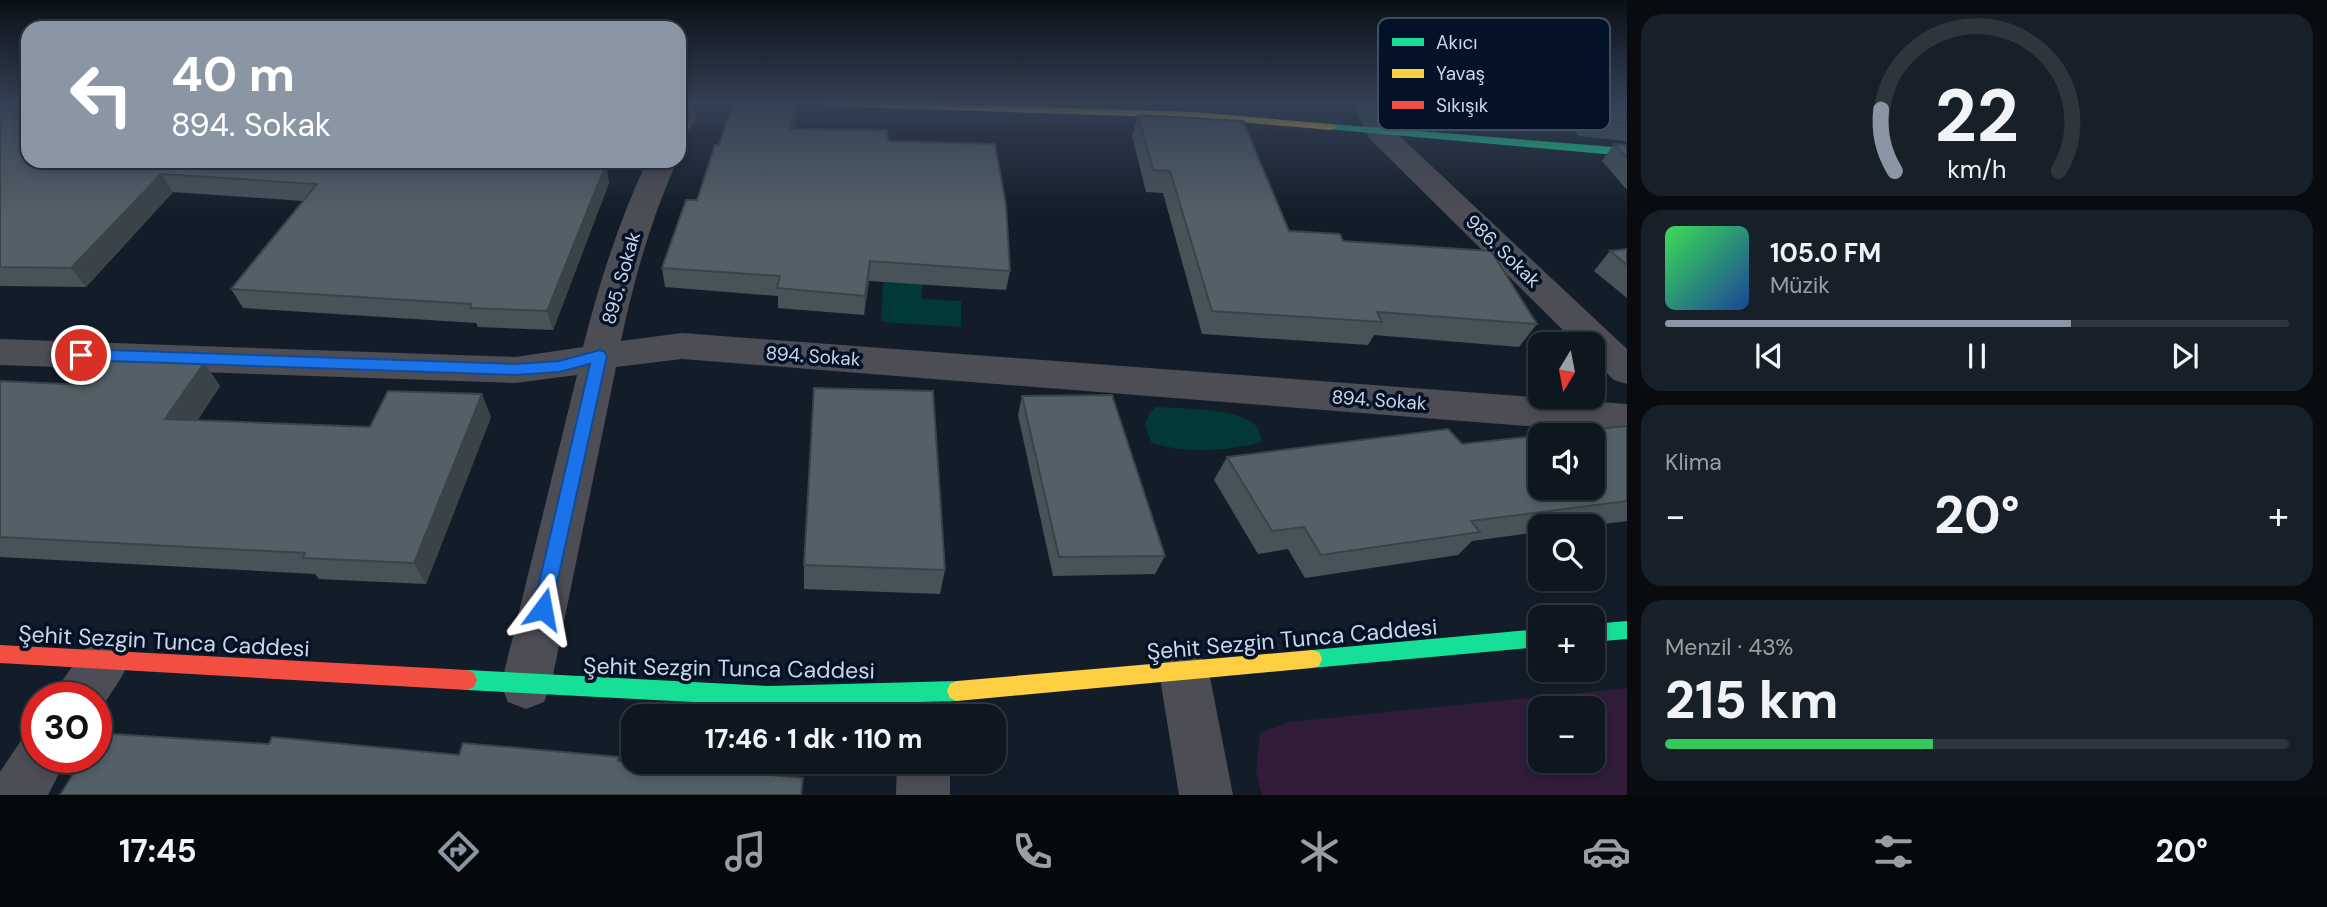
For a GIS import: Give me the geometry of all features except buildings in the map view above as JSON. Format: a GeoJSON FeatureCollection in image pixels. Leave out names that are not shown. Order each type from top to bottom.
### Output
{"type":"FeatureCollection","features":[{"type":"Feature","properties":{"kind":"street","name":"986. Sokak"},"geometry":{"type":"LineString","coordinates":[[1387,140],[1627,370]]}},
{"type":"Feature","properties":{"kind":"street"},"geometry":{"type":"LineString","coordinates":[[1479,140],[1627,152]]}},
{"type":"Feature","properties":{"kind":"street","name":"895. Sokak"},"geometry":{"type":"LineString","coordinates":[[526,685],[615,287],[646,196],[659,168]]}},
{"type":"Feature","properties":{"kind":"street","name":"894. Sokak"},"geometry":{"type":"LineString","coordinates":[[0,352],[515,370],[559,367],[640,349],[682,346],[1627,419]]}},
{"type":"Feature","properties":{"kind":"street"},"geometry":{"type":"LineString","coordinates":[[1605,632],[1627,630]]}},
{"type":"Feature","properties":{"kind":"street","name":"Şehit Sezgin Tunca Caddesi"},"geometry":{"type":"LineString","coordinates":[[934,704],[1184,673],[1528,639]]}},
{"type":"Feature","properties":{"kind":"street","name":"Şehit Sezgin Tunca Caddesi"},"geometry":{"type":"LineString","coordinates":[[0,654],[92,680],[526,685],[909,704]]}},
{"type":"Feature","properties":{"kind":"street"},"geometry":{"type":"LineString","coordinates":[[1184,673],[1206,795]]}},
{"type":"Feature","properties":{"kind":"street"},"geometry":{"type":"LineString","coordinates":[[17,795],[31,773]]}},
{"type":"Feature","properties":{"kind":"street"},"geometry":{"type":"LineString","coordinates":[[923,795],[924,774]]}},
{"type":"Feature","properties":{"kind":"shaded area"},"geometry":{"type":"Polygon","coordinates":[[[884,268],[923,270],[922,299],[961,301],[961,327],[881,322],[884,268]]]}},
{"type":"Feature","properties":{"kind":"shaded area"},"geometry":{"type":"Polygon","coordinates":[[[1156,407],[1210,410],[1238,416],[1257,427],[1262,442],[1206,450],[1163,446],[1151,442],[1145,425],[1149,414],[1156,407]]]}},
{"type":"Feature","properties":{"kind":"shaded area"},"geometry":{"type":"Polygon","coordinates":[[[1627,688],[1627,795],[1262,795],[1256,771],[1260,733],[1290,722],[1528,698],[1528,773],[1605,773],[1605,696],[1548,696],[1627,688]]]}},
{"type":"Feature","properties":{"kind":"traffic: fast"},"geometry":{"type":"LineString","coordinates":[[1486,140],[1627,152]]}},
{"type":"Feature","properties":{"kind":"traffic: fast"},"geometry":{"type":"LineString","coordinates":[[1605,632],[1627,630]]}},
{"type":"Feature","properties":{"kind":"traffic: fast"},"geometry":{"type":"LineString","coordinates":[[1312,659],[1528,639]]}},
{"type":"Feature","properties":{"kind":"traffic: fast"},"geometry":{"type":"LineString","coordinates":[[467,680],[769,696],[957,691]]}},
{"type":"Feature","properties":{"kind":"traffic: slow"},"geometry":{"type":"LineString","coordinates":[[957,691],[1312,659]]}},
{"type":"Feature","properties":{"kind":"traffic: jam"},"geometry":{"type":"LineString","coordinates":[[0,654],[467,680]]}},
{"type":"Feature","properties":{"kind":"route"},"geometry":{"type":"LineString","coordinates":[[81,355],[515,370],[559,367],[600,356],[543,609]]}}]}
